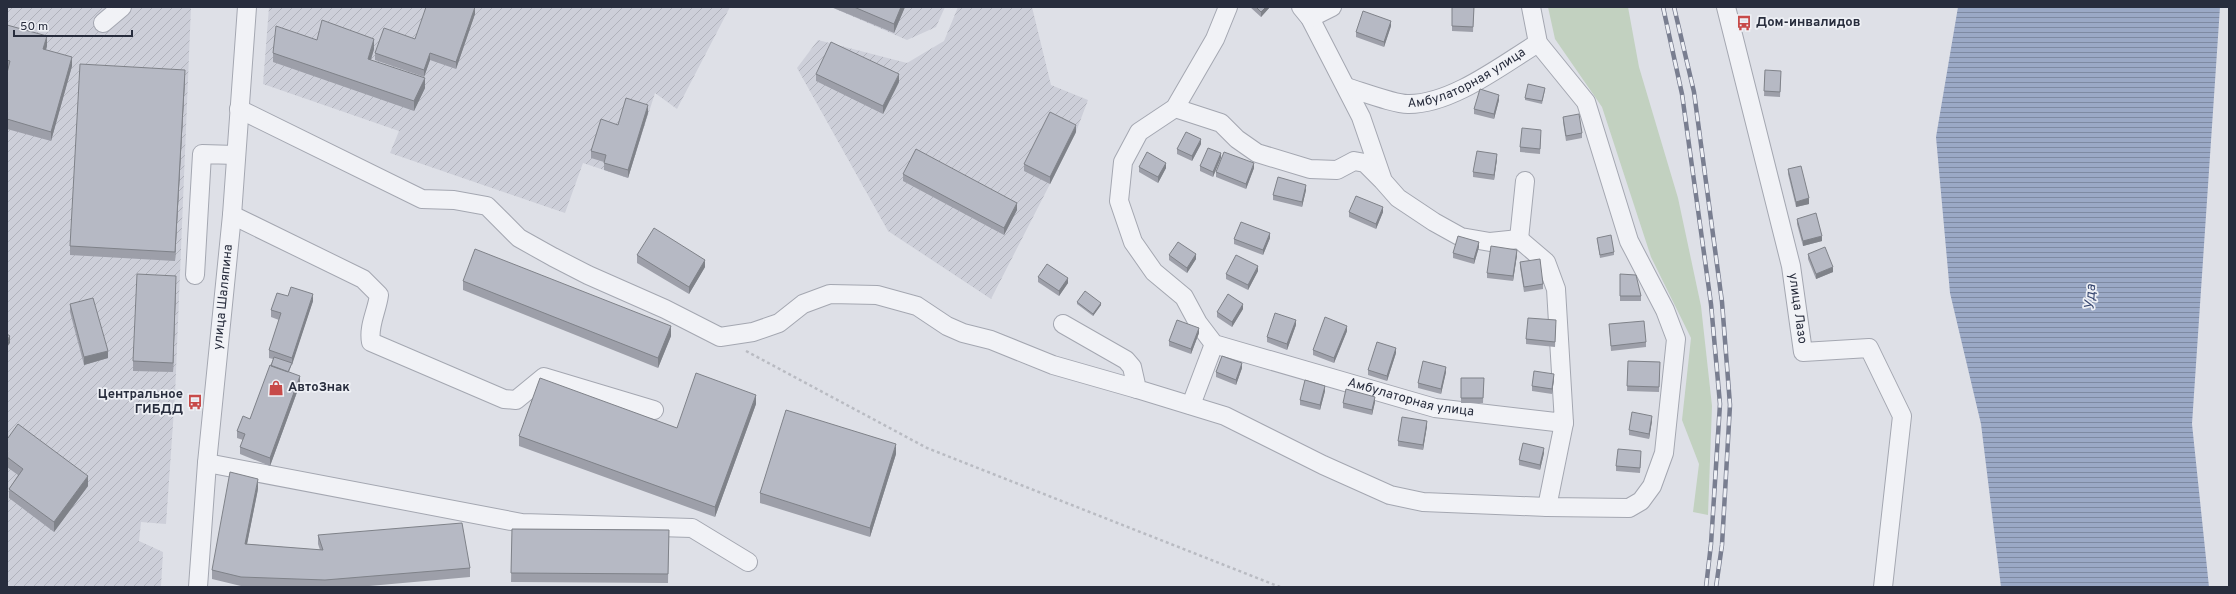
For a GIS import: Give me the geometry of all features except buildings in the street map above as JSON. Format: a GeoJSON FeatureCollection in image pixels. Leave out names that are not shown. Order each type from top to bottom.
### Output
{"type":"FeatureCollection","features":[{"type":"Feature","properties":{"kind":"street"},"geometry":{"type":"LineString","coordinates":[[103,23],[122,7]]}},
{"type":"Feature","properties":{"kind":"street","name":"улица Шаляпина"},"geometry":{"type":"LineString","coordinates":[[198,587],[207,463],[232,215],[247,7]]}},
{"type":"Feature","properties":{"kind":"street"},"geometry":{"type":"LineString","coordinates":[[1191,405],[1214,344],[1198,323],[1184,297],[1154,272],[1133,242],[1119,201],[1123,162],[1139,132],[1175,108],[1215,38],[1228,7]]}},
{"type":"Feature","properties":{"kind":"street"},"geometry":{"type":"LineString","coordinates":[[1332,7],[1305,13],[1346,86],[1361,117],[1383,181]]}},
{"type":"Feature","properties":{"kind":"street","name":"Амбулаторная улица"},"geometry":{"type":"LineString","coordinates":[[720,337],[753,332],[779,323],[803,304],[830,294],[877,296],[917,306],[947,326],[963,333],[991,340],[1053,365],[1225,416],[1323,465],[1390,494],[1423,502],[1547,507],[1629,508],[1641,501],[1652,486],[1664,453],[1676,339],[1665,310],[1629,242],[1586,102],[1538,43],[1531,7]]}},
{"type":"Feature","properties":{"kind":"street","name":"улица Лазо"},"geometry":{"type":"LineString","coordinates":[[1726,7],[1790,266],[1803,352],[1869,348],[1902,416],[1883,587]]}},
{"type":"Feature","properties":{"kind":"street","name":"Амбулаторная улица"},"geometry":{"type":"LineString","coordinates":[[1346,86],[1407,105],[1425,102],[1459,90],[1538,43]]}},
{"type":"Feature","properties":{"kind":"street"},"geometry":{"type":"LineString","coordinates":[[1175,108],[1221,123],[1237,139],[1257,153],[1310,169],[1337,170],[1354,161],[1365,163],[1398,198],[1434,222],[1461,237],[1490,242],[1519,239],[1546,262],[1556,289],[1564,423],[1547,507]]}},
{"type":"Feature","properties":{"kind":"street"},"geometry":{"type":"LineString","coordinates":[[239,109],[422,199],[454,200],[487,206],[519,238],[588,276],[665,309],[720,337]]}},
{"type":"Feature","properties":{"kind":"street"},"geometry":{"type":"LineString","coordinates":[[195,275],[202,154],[236,155]]}},
{"type":"Feature","properties":{"kind":"street"},"geometry":{"type":"LineString","coordinates":[[1519,239],[1526,181]]}},
{"type":"Feature","properties":{"kind":"street"},"geometry":{"type":"LineString","coordinates":[[232,215],[363,279],[379,295],[369,332],[371,342],[504,399],[516,400],[544,377],[654,410]]}},
{"type":"Feature","properties":{"kind":"street"},"geometry":{"type":"LineString","coordinates":[[1063,324],[1126,360],[1132,366],[1138,389]]}},
{"type":"Feature","properties":{"kind":"street","name":"Амбулаторная улица"},"geometry":{"type":"LineString","coordinates":[[1214,344],[1435,408],[1564,423]]}},
{"type":"Feature","properties":{"kind":"street"},"geometry":{"type":"LineString","coordinates":[[207,463],[522,523],[692,528],[748,562]]}},
{"type":"Feature","properties":{"kind":"path"},"geometry":{"type":"LineString","coordinates":[[720,337],[927,448],[1280,587]]}},
{"type":"Feature","properties":{"kind":"shaded area"},"geometry":{"type":"Polygon","coordinates":[[[7,7],[191,7],[175,395],[166,524],[141,522],[139,541],[163,552],[161,587],[7,587],[7,7]]]}},
{"type":"Feature","properties":{"kind":"shaded area"},"geometry":{"type":"Polygon","coordinates":[[[269,7],[730,7],[677,109],[655,93],[628,178],[583,163],[565,213],[390,153],[399,131],[263,84],[269,7]]]}},
{"type":"Feature","properties":{"kind":"shaded area"},"geometry":{"type":"Polygon","coordinates":[[[831,7],[945,7],[936,27],[907,40],[831,7]]]}},
{"type":"Feature","properties":{"kind":"shaded area"},"geometry":{"type":"Polygon","coordinates":[[[958,7],[1032,7],[1051,85],[1088,100],[1076,132],[991,299],[888,231],[797,68],[818,40],[907,63],[944,41],[958,7]]]}},
{"type":"Feature","properties":{"kind":"green space"},"geometry":{"type":"Polygon","coordinates":[[[1548,7],[1628,7],[1639,67],[1678,198],[1701,306],[1712,406],[1708,515],[1693,512],[1699,464],[1682,420],[1691,338],[1651,257],[1602,107],[1555,39],[1548,7]]]}},
{"type":"Feature","properties":{"kind":"water","name":"Уда"},"geometry":{"type":"Polygon","coordinates":[[[1958,7],[2220,7],[2192,424],[2209,587],[2001,587],[1981,424],[1950,293],[1936,137],[1958,7]]]}},
{"type":"Feature","properties":{"kind":"railway"},"geometry":{"type":"LineString","coordinates":[[1663,7],[1682,94],[1711,304],[1720,404],[1711,544],[1706,587]]}},
{"type":"Feature","properties":{"kind":"railway"},"geometry":{"type":"LineString","coordinates":[[1674,7],[1694,92],[1722,302],[1730,405],[1722,545],[1716,587]]}},
{"type":"Feature","properties":{"kind":"place","name":"Дом-инвалидов"},"geometry":{"type":"Point","coordinates":[1744,23]}},
{"type":"Feature","properties":{"kind":"place","name":"АвтоЗнак"},"geometry":{"type":"Point","coordinates":[276,388]}},
{"type":"Feature","properties":{"kind":"place","name":"Центральное ГИБДД"},"geometry":{"type":"Point","coordinates":[195,402]}}]}
